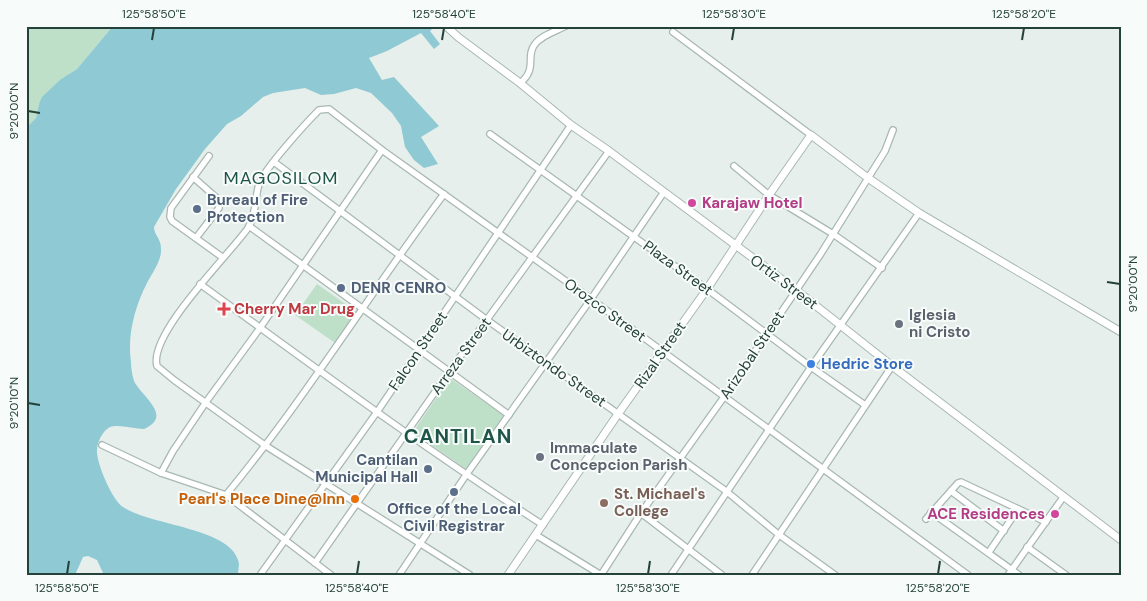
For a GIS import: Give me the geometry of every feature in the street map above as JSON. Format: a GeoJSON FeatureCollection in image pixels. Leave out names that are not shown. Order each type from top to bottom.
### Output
{"type":"FeatureCollection","features":[{"type":"Feature","properties":{"kind":"street"},"geometry":{"type":"LineString","coordinates":[[520,83],[528,74],[532,63],[532,48],[536,42],[566,26]]}},
{"type":"Feature","properties":{"kind":"street","name":"Ortiz Street"},"geometry":{"type":"LineString","coordinates":[[447,27],[572,125],[796,290],[892,366],[1121,540]]}},
{"type":"Feature","properties":{"kind":"street"},"geometry":{"type":"LineString","coordinates":[[673,32],[868,178],[919,213],[1121,332]]}},
{"type":"Feature","properties":{"kind":"street","name":"Orozco Street"},"geometry":{"type":"LineString","coordinates":[[274,162],[314,114],[319,110],[329,109],[382,150],[769,428],[968,575]]}},
{"type":"Feature","properties":{"kind":"street","name":"Falcon Street"},"geometry":{"type":"LineString","coordinates":[[260,575],[326,485],[419,351],[572,125]]}},
{"type":"Feature","properties":{"kind":"street","name":"Arizobal Street"},"geometry":{"type":"LineString","coordinates":[[601,575],[641,513],[724,397],[833,234],[885,151],[893,130]]}},
{"type":"Feature","properties":{"kind":"street","name":"Plaza Street"},"geometry":{"type":"LineString","coordinates":[[490,134],[576,194],[865,405]]}},
{"type":"Feature","properties":{"kind":"street","name":"Rizal Street"},"geometry":{"type":"LineString","coordinates":[[508,575],[618,414],[707,289],[811,135]]}},
{"type":"Feature","properties":{"kind":"street"},"geometry":{"type":"LineString","coordinates":[[161,473],[173,450],[260,328],[382,150]]}},
{"type":"Feature","properties":{"kind":"street","name":"Arreza Street"},"geometry":{"type":"LineString","coordinates":[[315,563],[576,194],[609,151]]}},
{"type":"Feature","properties":{"kind":"street"},"geometry":{"type":"LineString","coordinates":[[209,156],[172,208],[170,217],[172,221],[222,257]]}},
{"type":"Feature","properties":{"kind":"street"},"geometry":{"type":"LineString","coordinates":[[274,162],[259,184],[249,226],[200,284],[170,328],[159,352],[156,362],[157,366],[266,446],[470,575]]}},
{"type":"Feature","properties":{"kind":"street","name":"Urbiztondo Street"},"geometry":{"type":"LineString","coordinates":[[274,162],[398,256],[726,491],[778,534],[834,575]]}},
{"type":"Feature","properties":{"kind":"street"},"geometry":{"type":"LineString","coordinates":[[734,166],[769,195],[833,234],[882,268]]}},
{"type":"Feature","properties":{"kind":"street"},"geometry":{"type":"LineString","coordinates":[[193,177],[218,198],[219,205],[196,238]]}},
{"type":"Feature","properties":{"kind":"street"},"geometry":{"type":"LineString","coordinates":[[399,575],[466,475],[591,299],[664,192]]}},
{"type":"Feature","properties":{"kind":"street"},"geometry":{"type":"LineString","coordinates":[[226,495],[266,446],[398,256],[444,194]]}},
{"type":"Feature","properties":{"kind":"street"},"geometry":{"type":"LineString","coordinates":[[671,575],[769,428],[919,213]]}},
{"type":"Feature","properties":{"kind":"street"},"geometry":{"type":"LineString","coordinates":[[249,226],[509,415]]}},
{"type":"Feature","properties":{"kind":"street"},"geometry":{"type":"LineString","coordinates":[[200,284],[376,412],[466,475],[543,525]]}},
{"type":"Feature","properties":{"kind":"street"},"geometry":{"type":"LineString","coordinates":[[752,575],[892,366]]}},
{"type":"Feature","properties":{"kind":"street"},"geometry":{"type":"LineString","coordinates":[[102,445],[161,473],[226,495],[331,575]]}},
{"type":"Feature","properties":{"kind":"street"},"geometry":{"type":"LineString","coordinates":[[926,519],[958,483],[963,482],[1046,522]]}},
{"type":"Feature","properties":{"kind":"street"},"geometry":{"type":"LineString","coordinates":[[951,491],[1004,531]]}},
{"type":"Feature","properties":{"kind":"street"},"geometry":{"type":"LineString","coordinates":[[1010,572],[1064,496]]}},
{"type":"Feature","properties":{"kind":"street"},"geometry":{"type":"LineString","coordinates":[[988,552],[1018,509]]}},
{"type":"Feature","properties":{"kind":"street"},"geometry":{"type":"LineString","coordinates":[[931,512],[988,552],[1010,572],[1019,575]]}},
{"type":"Feature","properties":{"kind":"street"},"geometry":{"type":"LineString","coordinates":[[641,513],[722,575]]}},
{"type":"Feature","properties":{"kind":"street"},"geometry":{"type":"LineString","coordinates":[[536,535],[601,575]]}},
{"type":"Feature","properties":{"kind":"street"},"geometry":{"type":"LineString","coordinates":[[1027,547],[1066,575]]}},
{"type":"Feature","properties":{"kind":"green space"},"geometry":{"type":"Polygon","coordinates":[[[26,26],[113,26],[77,69],[61,79],[39,104],[36,118],[26,128],[26,26]]]}},
{"type":"Feature","properties":{"kind":"green space"},"geometry":{"type":"Polygon","coordinates":[[[317,284],[357,312],[335,343],[295,315],[317,284]]]}},
{"type":"Feature","properties":{"kind":"green space"},"geometry":{"type":"Polygon","coordinates":[[[450,378],[504,416],[466,469],[413,432],[450,378]]]}},
{"type":"Feature","properties":{"kind":"water"},"geometry":{"type":"Polygon","coordinates":[[[113,26],[435,26],[430,31],[440,44],[434,49],[421,33],[369,58],[382,80],[394,77],[439,126],[421,137],[438,164],[424,168],[414,160],[405,147],[401,126],[392,113],[371,93],[356,88],[334,94],[321,95],[305,88],[273,93],[263,97],[241,116],[227,124],[205,149],[176,189],[154,227],[161,252],[136,311],[131,331],[130,352],[134,381],[153,406],[156,418],[152,424],[144,429],[118,426],[107,429],[99,442],[97,449],[98,459],[110,490],[123,507],[135,513],[187,528],[220,541],[232,549],[238,560],[238,575],[104,575],[97,560],[88,556],[83,557],[75,575],[26,575],[26,128],[36,118],[42,97],[61,79],[77,69],[113,26]]]}},
{"type":"Feature","properties":{"kind":"place","name":"Karajaw Hotel"},"geometry":{"type":"Point","coordinates":[692,203]}},
{"type":"Feature","properties":{"kind":"place","name":"Bureau of Fire Protection"},"geometry":{"type":"Point","coordinates":[197,209]}},
{"type":"Feature","properties":{"kind":"place","name":"DENR CENRO"},"geometry":{"type":"Point","coordinates":[341,288]}},
{"type":"Feature","properties":{"kind":"place","name":"Cherry Mar Drug"},"geometry":{"type":"Point","coordinates":[224,309]}},
{"type":"Feature","properties":{"kind":"place","name":"Iglesia ni Cristo"},"geometry":{"type":"Point","coordinates":[899,324]}},
{"type":"Feature","properties":{"kind":"place","name":"Hedric Store"},"geometry":{"type":"Point","coordinates":[811,364]}},
{"type":"Feature","properties":{"kind":"place","name":"Immaculate Concepcion Parish"},"geometry":{"type":"Point","coordinates":[540,457]}},
{"type":"Feature","properties":{"kind":"place","name":"Cantilan Municipal Hall"},"geometry":{"type":"Point","coordinates":[428,469]}},
{"type":"Feature","properties":{"kind":"place","name":"Office of the Local Civil Registrar"},"geometry":{"type":"Point","coordinates":[454,492]}},
{"type":"Feature","properties":{"kind":"place","name":"Pearl's Place Dine@Inn"},"geometry":{"type":"Point","coordinates":[355,499]}},
{"type":"Feature","properties":{"kind":"place","name":"St. Michael's College"},"geometry":{"type":"Point","coordinates":[604,503]}},
{"type":"Feature","properties":{"kind":"place","name":"ACE Residences"},"geometry":{"type":"Point","coordinates":[1055,514]}},
{"type":"Feature","properties":{"kind":"district","name":"MAGOSILOM"},"geometry":{"type":"Point","coordinates":[281,178]}},
{"type":"Feature","properties":{"kind":"district","name":"CANTILAN"},"geometry":{"type":"Point","coordinates":[458,436]}}]}
